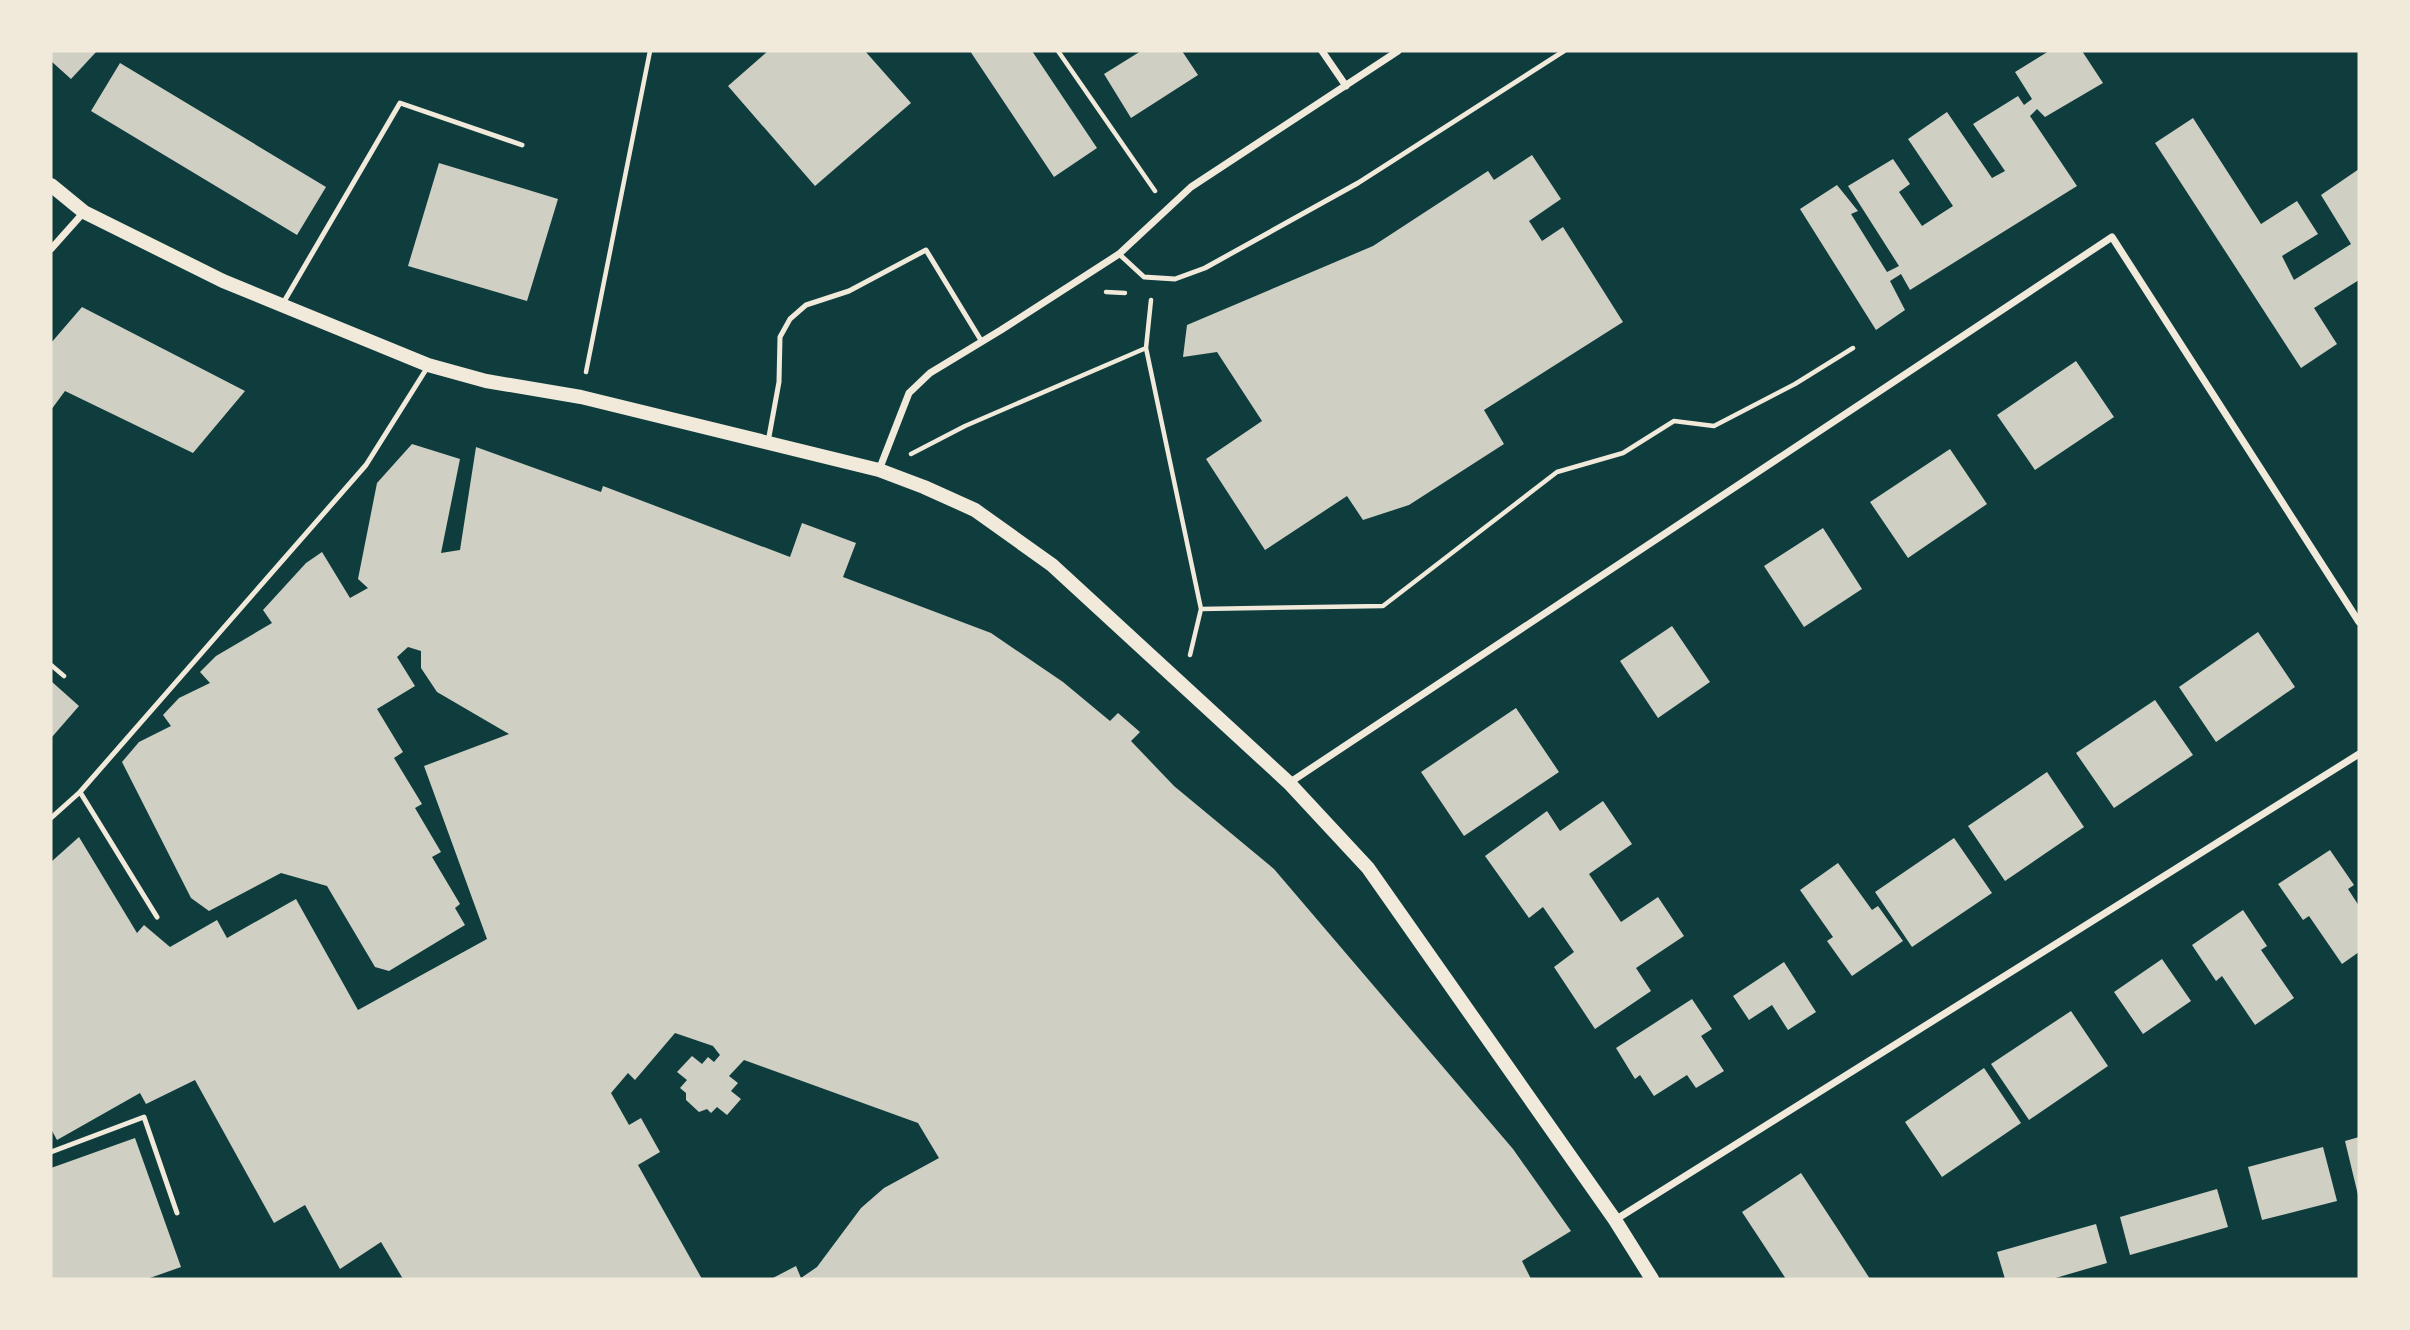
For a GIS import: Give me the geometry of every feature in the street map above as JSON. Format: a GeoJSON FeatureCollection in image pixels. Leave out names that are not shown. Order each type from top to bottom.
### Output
{"type":"FeatureCollection","features":[{"type":"Feature","properties":{"kind":"main road"},"geometry":{"type":"LineString","coordinates":[[51,186],[84,212],[223,281],[428,365],[486,381],[581,397],[879,470],[975,510],[1052,565],[1289,783],[1368,867],[1615,1220],[1652,1279]]}},
{"type":"Feature","properties":{"kind":"street"},"geometry":{"type":"LineString","coordinates":[[1322,51],[1346,86]]}},
{"type":"Feature","properties":{"kind":"street"},"geometry":{"type":"LineString","coordinates":[[879,470],[909,393],[930,373],[1119,254],[1191,187],[1398,51]]}},
{"type":"Feature","properties":{"kind":"street"},"geometry":{"type":"LineString","coordinates":[[51,249],[84,212]]}},
{"type":"Feature","properties":{"kind":"street"},"geometry":{"type":"LineString","coordinates":[[1289,783],[2112,237],[2359,622]]}},
{"type":"Feature","properties":{"kind":"street"},"geometry":{"type":"LineString","coordinates":[[1615,1220],[2359,754]]}},
{"type":"Feature","properties":{"kind":"lane"},"geometry":{"type":"LineString","coordinates":[[1119,254],[1144,277],[1175,279],[1205,268],[1358,183],[1563,51]]}},
{"type":"Feature","properties":{"kind":"lane"},"geometry":{"type":"LineString","coordinates":[[282,304],[400,103],[522,145]]}},
{"type":"Feature","properties":{"kind":"lane"},"geometry":{"type":"LineString","coordinates":[[768,442],[779,382],[780,337],[790,319],[806,305],[849,292],[926,250],[982,342]]}},
{"type":"Feature","properties":{"kind":"lane"},"geometry":{"type":"LineString","coordinates":[[51,818],[80,792],[366,465],[428,365]]}},
{"type":"Feature","properties":{"kind":"lane"},"geometry":{"type":"LineString","coordinates":[[80,792],[157,917]]}},
{"type":"Feature","properties":{"kind":"lane"},"geometry":{"type":"LineString","coordinates":[[51,1152],[144,1117],[177,1213]]}},
{"type":"Feature","properties":{"kind":"path"},"geometry":{"type":"LineString","coordinates":[[581,397],[650,51]]}},
{"type":"Feature","properties":{"kind":"path"},"geometry":{"type":"LineString","coordinates":[[1058,51],[1168,209]]}},
{"type":"Feature","properties":{"kind":"path"},"geometry":{"type":"LineString","coordinates":[[1128,293],[1104,292],[1129,263]]}},
{"type":"Feature","properties":{"kind":"path"},"geometry":{"type":"LineString","coordinates":[[1152,293],[1146,348],[1201,609],[1183,685]]}},
{"type":"Feature","properties":{"kind":"path"},"geometry":{"type":"LineString","coordinates":[[879,470],[965,426],[1146,348]]}},
{"type":"Feature","properties":{"kind":"path"},"geometry":{"type":"LineString","coordinates":[[1201,609],[1383,606],[1557,472],[1623,453],[1674,421],[1714,426],[1795,384],[1853,348]]}},
{"type":"Feature","properties":{"kind":"path"},"geometry":{"type":"LineString","coordinates":[[51,665],[64,676]]}},
{"type":"Feature","properties":{"kind":"building"},"geometry":{"type":"Polygon","coordinates":[[[51,51],[97,51],[71,79],[51,61],[51,51]]]}},
{"type":"Feature","properties":{"kind":"building"},"geometry":{"type":"Polygon","coordinates":[[[768,51],[865,51],[911,103],[815,186],[728,86],[768,51]]]}},
{"type":"Feature","properties":{"kind":"building"},"geometry":{"type":"Polygon","coordinates":[[[970,51],[1032,51],[1097,148],[1054,177],[970,51]]]}},
{"type":"Feature","properties":{"kind":"building"},"geometry":{"type":"Polygon","coordinates":[[[1141,51],[1182,51],[1198,75],[1131,118],[1104,74],[1141,51]]]}},
{"type":"Feature","properties":{"kind":"building"},"geometry":{"type":"Polygon","coordinates":[[[2049,51],[2082,51],[2103,83],[2045,117],[2037,109],[2030,116],[2077,186],[1910,290],[1901,274],[1890,281],[1905,310],[1876,330],[1800,209],[1837,185],[1858,211],[1851,214],[1887,272],[1899,266],[1848,186],[1893,159],[1910,184],[1899,192],[1922,226],[1953,206],[1908,139],[1947,112],[1992,178],[2005,171],[1973,124],[2018,96],[2024,105],[2032,99],[2015,72],[2049,51]]]}},
{"type":"Feature","properties":{"kind":"building"},"geometry":{"type":"Polygon","coordinates":[[[120,63],[326,187],[297,235],[91,111],[120,63]]]}},
{"type":"Feature","properties":{"kind":"building"},"geometry":{"type":"Polygon","coordinates":[[[2193,118],[2261,224],[2297,201],[2318,234],[2282,256],[2294,280],[2351,244],[2321,195],[2359,169],[2359,280],[2314,308],[2337,344],[2301,368],[2155,143],[2193,118]]]}},
{"type":"Feature","properties":{"kind":"building"},"geometry":{"type":"Polygon","coordinates":[[[1532,155],[1561,199],[1529,221],[1542,241],[1563,227],[1623,322],[1484,410],[1504,444],[1409,505],[1363,520],[1347,496],[1265,550],[1206,459],[1262,421],[1217,352],[1183,357],[1187,325],[1373,246],[1488,171],[1494,180],[1532,155]]]}},
{"type":"Feature","properties":{"kind":"building"},"geometry":{"type":"Polygon","coordinates":[[[439,163],[558,199],[527,301],[408,266],[439,163]]]}},
{"type":"Feature","properties":{"kind":"building"},"geometry":{"type":"Polygon","coordinates":[[[82,307],[245,391],[193,453],[65,391],[51,410],[51,343],[82,307]]]}},
{"type":"Feature","properties":{"kind":"building"},"geometry":{"type":"Polygon","coordinates":[[[2076,361],[2114,417],[2035,470],[1997,415],[2076,361]]]}},
{"type":"Feature","properties":{"kind":"building"},"geometry":{"type":"Polygon","coordinates":[[[412,444],[460,459],[441,553],[460,550],[476,447],[601,492],[603,486],[790,557],[802,523],[856,543],[843,577],[991,633],[1063,682],[1110,721],[1118,713],[1140,732],[1131,741],[1174,786],[1274,869],[1513,1149],[1571,1231],[1522,1261],[1531,1279],[771,1279],[796,1266],[801,1278],[817,1267],[861,1208],[884,1188],[939,1158],[918,1123],[744,1060],[729,1076],[738,1083],[731,1091],[741,1099],[727,1115],[717,1107],[711,1113],[707,1109],[699,1112],[686,1100],[686,1093],[680,1088],[687,1080],[677,1072],[692,1056],[702,1064],[708,1057],[714,1062],[720,1055],[713,1046],[675,1033],[635,1080],[628,1073],[611,1093],[629,1125],[641,1118],[660,1152],[638,1165],[702,1279],[403,1279],[381,1242],[340,1269],[305,1205],[274,1223],[195,1080],[146,1104],[140,1093],[57,1140],[51,1129],[51,862],[79,837],[137,933],[144,925],[170,947],[217,920],[227,938],[296,899],[358,1010],[487,939],[424,766],[509,734],[437,692],[421,668],[421,651],[408,647],[397,657],[415,686],[377,709],[403,752],[394,758],[422,804],[415,808],[441,852],[432,857],[460,904],[455,908],[465,925],[389,971],[375,967],[327,886],[281,873],[209,911],[191,898],[122,762],[139,742],[171,726],[163,715],[179,698],[210,683],[200,672],[216,656],[272,623],[263,610],[306,563],[322,552],[350,598],[368,588],[358,579],[377,483],[412,444]]]}},
{"type":"Feature","properties":{"kind":"building"},"geometry":{"type":"Polygon","coordinates":[[[1950,449],[1987,504],[1908,558],[1870,502],[1950,449]]]}},
{"type":"Feature","properties":{"kind":"building"},"geometry":{"type":"Polygon","coordinates":[[[1823,528],[1862,589],[1804,627],[1764,566],[1823,528]]]}},
{"type":"Feature","properties":{"kind":"building"},"geometry":{"type":"Polygon","coordinates":[[[1672,626],[1710,682],[1658,718],[1620,661],[1672,626]]]}},
{"type":"Feature","properties":{"kind":"building"},"geometry":{"type":"Polygon","coordinates":[[[2258,632],[2295,687],[2216,742],[2179,687],[2258,632]]]}},
{"type":"Feature","properties":{"kind":"building"},"geometry":{"type":"Polygon","coordinates":[[[51,681],[79,706],[52,737],[51,736],[51,681]]]}},
{"type":"Feature","properties":{"kind":"building"},"geometry":{"type":"Polygon","coordinates":[[[2155,700],[2193,755],[2114,808],[2076,753],[2155,700]]]}},
{"type":"Feature","properties":{"kind":"building"},"geometry":{"type":"Polygon","coordinates":[[[1516,708],[1559,772],[1464,836],[1421,772],[1516,708]]]}},
{"type":"Feature","properties":{"kind":"building"},"geometry":{"type":"Polygon","coordinates":[[[2047,772],[2084,827],[2005,881],[1968,826],[2047,772]]]}},
{"type":"Feature","properties":{"kind":"building"},"geometry":{"type":"Polygon","coordinates":[[[1603,801],[1632,844],[1589,874],[1621,922],[1658,897],[1684,936],[1636,968],[1651,991],[1595,1029],[1554,967],[1574,952],[1543,907],[1529,918],[1485,856],[1547,811],[1560,831],[1603,801]]]}},
{"type":"Feature","properties":{"kind":"building"},"geometry":{"type":"Polygon","coordinates":[[[1954,838],[1992,893],[1912,947],[1875,892],[1954,838]]]}},
{"type":"Feature","properties":{"kind":"building"},"geometry":{"type":"Polygon","coordinates":[[[2330,850],[2354,885],[2348,889],[2359,906],[2359,952],[2342,964],[2309,916],[2303,920],[2278,884],[2330,850]]]}},
{"type":"Feature","properties":{"kind":"building"},"geometry":{"type":"Polygon","coordinates":[[[1838,863],[1872,910],[1878,906],[1903,941],[1852,976],[1827,941],[1833,937],[1800,890],[1838,863]]]}},
{"type":"Feature","properties":{"kind":"building"},"geometry":{"type":"Polygon","coordinates":[[[2243,910],[2267,946],[2261,950],[2294,998],[2255,1025],[2222,976],[2216,981],[2192,945],[2243,910]]]}},
{"type":"Feature","properties":{"kind":"building"},"geometry":{"type":"Polygon","coordinates":[[[2162,959],[2191,1001],[2143,1034],[2114,992],[2162,959]]]}},
{"type":"Feature","properties":{"kind":"building"},"geometry":{"type":"Polygon","coordinates":[[[1784,962],[1816,1012],[1788,1030],[1772,1005],[1749,1020],[1733,996],[1784,962]]]}},
{"type":"Feature","properties":{"kind":"building"},"geometry":{"type":"Polygon","coordinates":[[[1692,999],[1712,1029],[1701,1036],[1724,1071],[1696,1088],[1687,1075],[1654,1096],[1640,1075],[1635,1079],[1616,1048],[1692,999]]]}},
{"type":"Feature","properties":{"kind":"building"},"geometry":{"type":"Polygon","coordinates":[[[2071,1011],[2108,1066],[2029,1120],[1991,1064],[2071,1011]]]}},
{"type":"Feature","properties":{"kind":"building"},"geometry":{"type":"Polygon","coordinates":[[[1984,1068],[2021,1123],[1942,1177],[1905,1122],[1984,1068]]]}},
{"type":"Feature","properties":{"kind":"building"},"geometry":{"type":"Polygon","coordinates":[[[2359,1137],[2359,1195],[2358,1195],[2345,1141],[2359,1137]]]}},
{"type":"Feature","properties":{"kind":"building"},"geometry":{"type":"Polygon","coordinates":[[[135,1138],[181,1267],[147,1279],[51,1279],[51,1168],[135,1138]]]}},
{"type":"Feature","properties":{"kind":"building"},"geometry":{"type":"Polygon","coordinates":[[[2323,1147],[2337,1201],[2262,1220],[2248,1167],[2323,1147]]]}},
{"type":"Feature","properties":{"kind":"building"},"geometry":{"type":"Polygon","coordinates":[[[1801,1173],[1870,1279],[1786,1279],[1742,1212],[1801,1173]]]}},
{"type":"Feature","properties":{"kind":"building"},"geometry":{"type":"Polygon","coordinates":[[[2217,1189],[2228,1227],[2130,1255],[2120,1217],[2217,1189]]]}},
{"type":"Feature","properties":{"kind":"building"},"geometry":{"type":"Polygon","coordinates":[[[2096,1224],[2107,1263],[2052,1279],[2005,1279],[1997,1252],[2096,1224]]]}}]}
